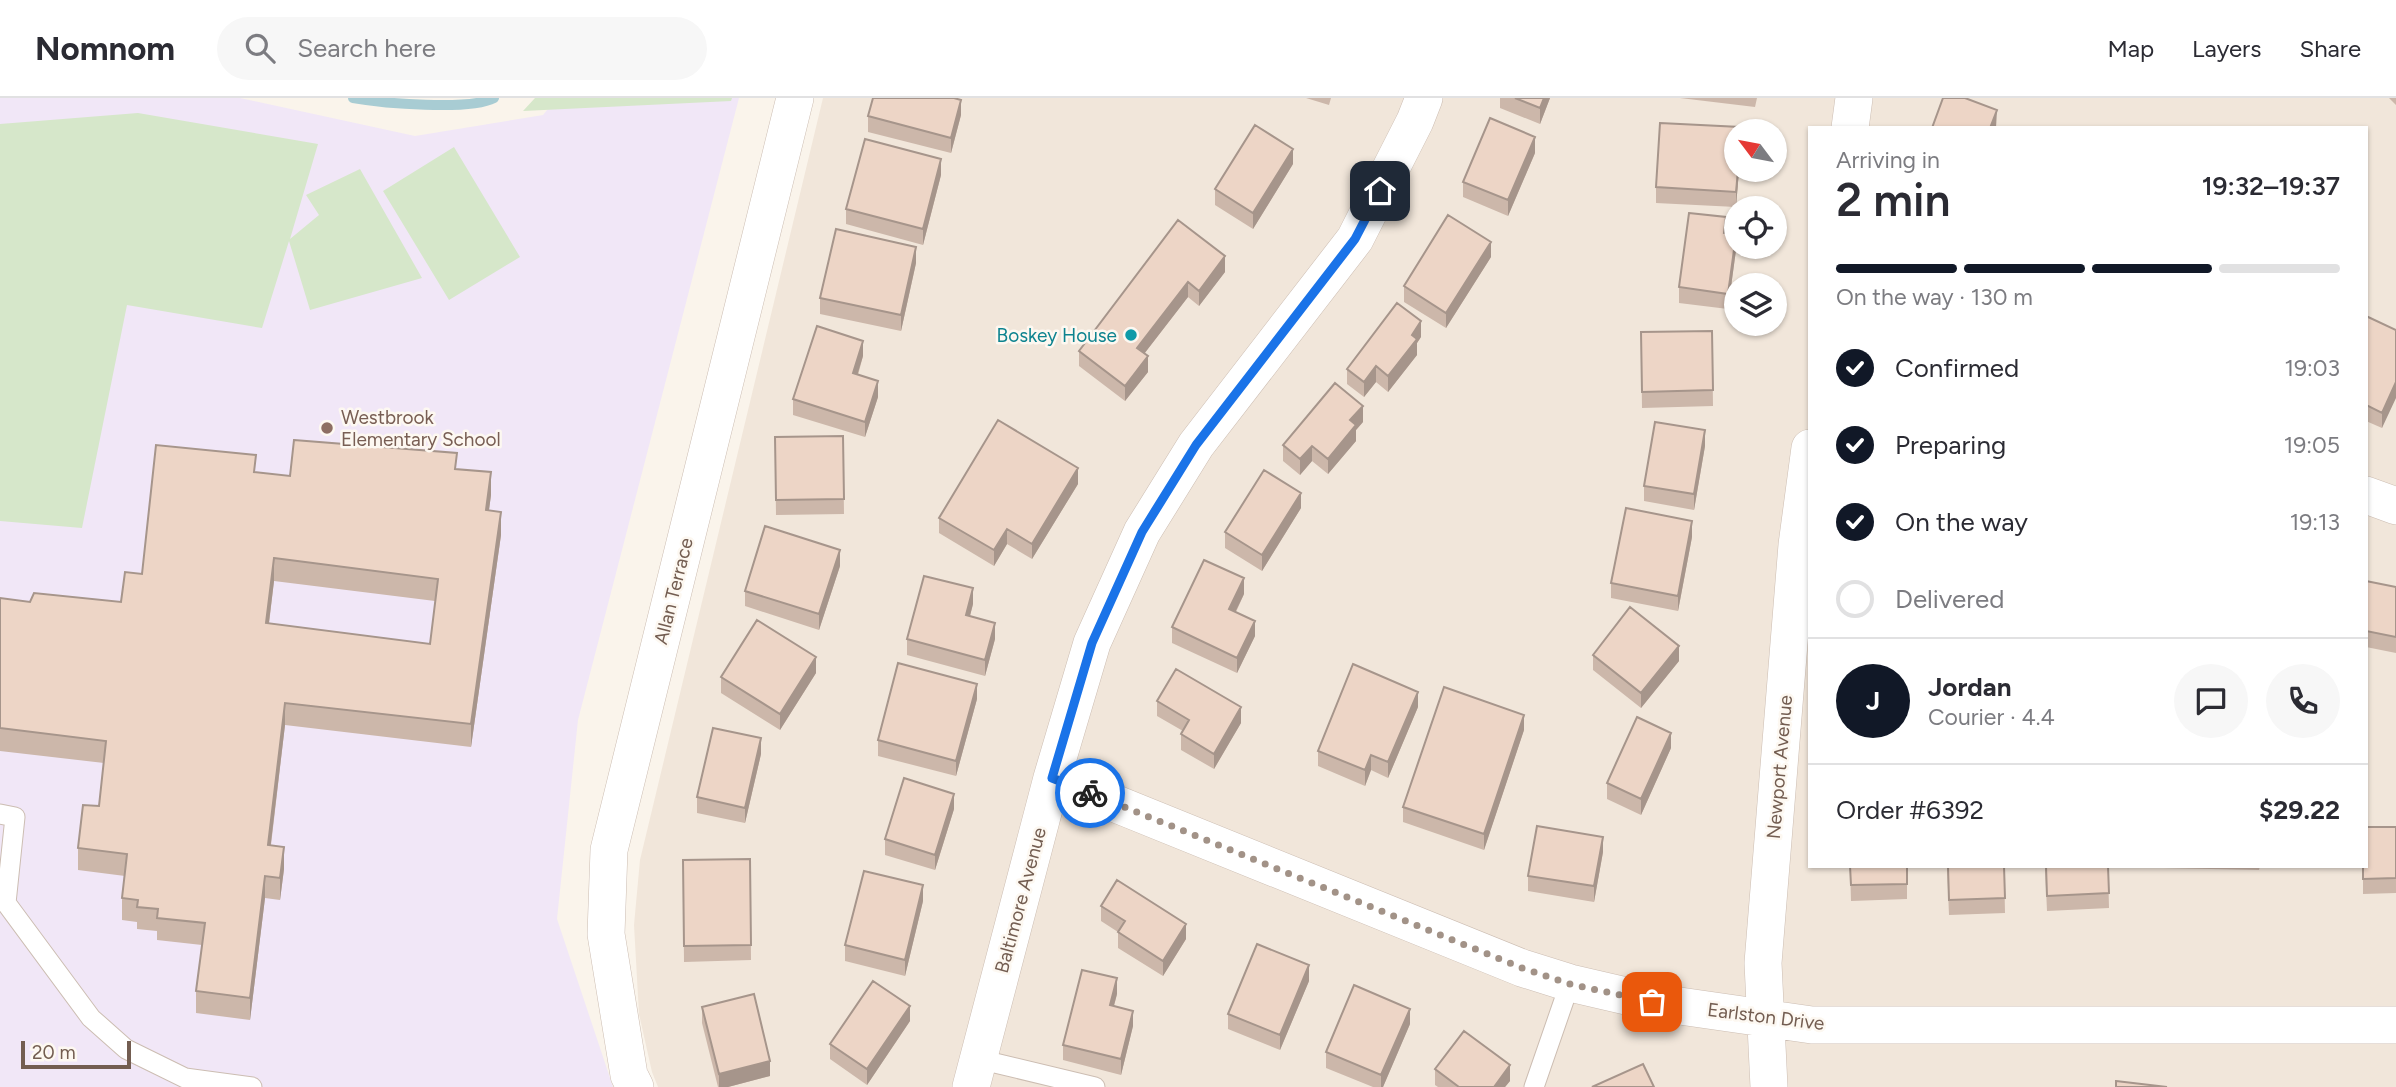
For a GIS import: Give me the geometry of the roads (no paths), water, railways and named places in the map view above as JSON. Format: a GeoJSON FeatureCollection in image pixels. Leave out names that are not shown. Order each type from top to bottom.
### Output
{"type":"FeatureCollection","features":[{"type":"Feature","properties":{"kind":"street","name":"Allan Terrace"},"geometry":{"type":"LineString","coordinates":[[635,1087],[629,1074],[606,934],[609,850],[795,98]]}},
{"type":"Feature","properties":{"kind":"street","name":"Baltimore Avenue"},"geometry":{"type":"LineString","coordinates":[[974,1073],[1052,778],[1092,643],[1142,532],[1196,445],[1355,239],[1415,121],[1423,98]]}},
{"type":"Feature","properties":{"kind":"street"},"geometry":{"type":"LineString","coordinates":[[1850,126],[1854,98]]}},
{"type":"Feature","properties":{"kind":"street","name":"Newport Avenue"},"geometry":{"type":"LineString","coordinates":[[1769,1087],[1763,963],[1797,545],[1808,463]]}},
{"type":"Feature","properties":{"kind":"street"},"geometry":{"type":"LineString","coordinates":[[2368,496],[2396,506]]}},
{"type":"Feature","properties":{"kind":"street","name":"Earlston Drive"},"geometry":{"type":"LineString","coordinates":[[1052,778],[1509,963],[1570,984],[1652,1002],[1812,1025],[2396,1025]]}},
{"type":"Feature","properties":{"kind":"lane"},"geometry":{"type":"LineString","coordinates":[[0,814],[15,817],[3,903],[91,1018],[125,1049],[185,1078],[252,1087]]}},
{"type":"Feature","properties":{"kind":"lane"},"geometry":{"type":"LineString","coordinates":[[1534,1087],[1570,984]]}},
{"type":"Feature","properties":{"kind":"lane"},"geometry":{"type":"LineString","coordinates":[[974,1073],[1095,1087]]}},
{"type":"Feature","properties":{"kind":"waterway"},"geometry":{"type":"LineString","coordinates":[[353,98],[404,104],[446,105],[482,102],[494,98]]}},
{"type":"Feature","properties":{"kind":"place","name":"Boskey House"},"geometry":{"type":"Point","coordinates":[1131,335]}},
{"type":"Feature","properties":{"kind":"place","name":"Westbrook Elementary School"},"geometry":{"type":"Point","coordinates":[327,428]}}]}
